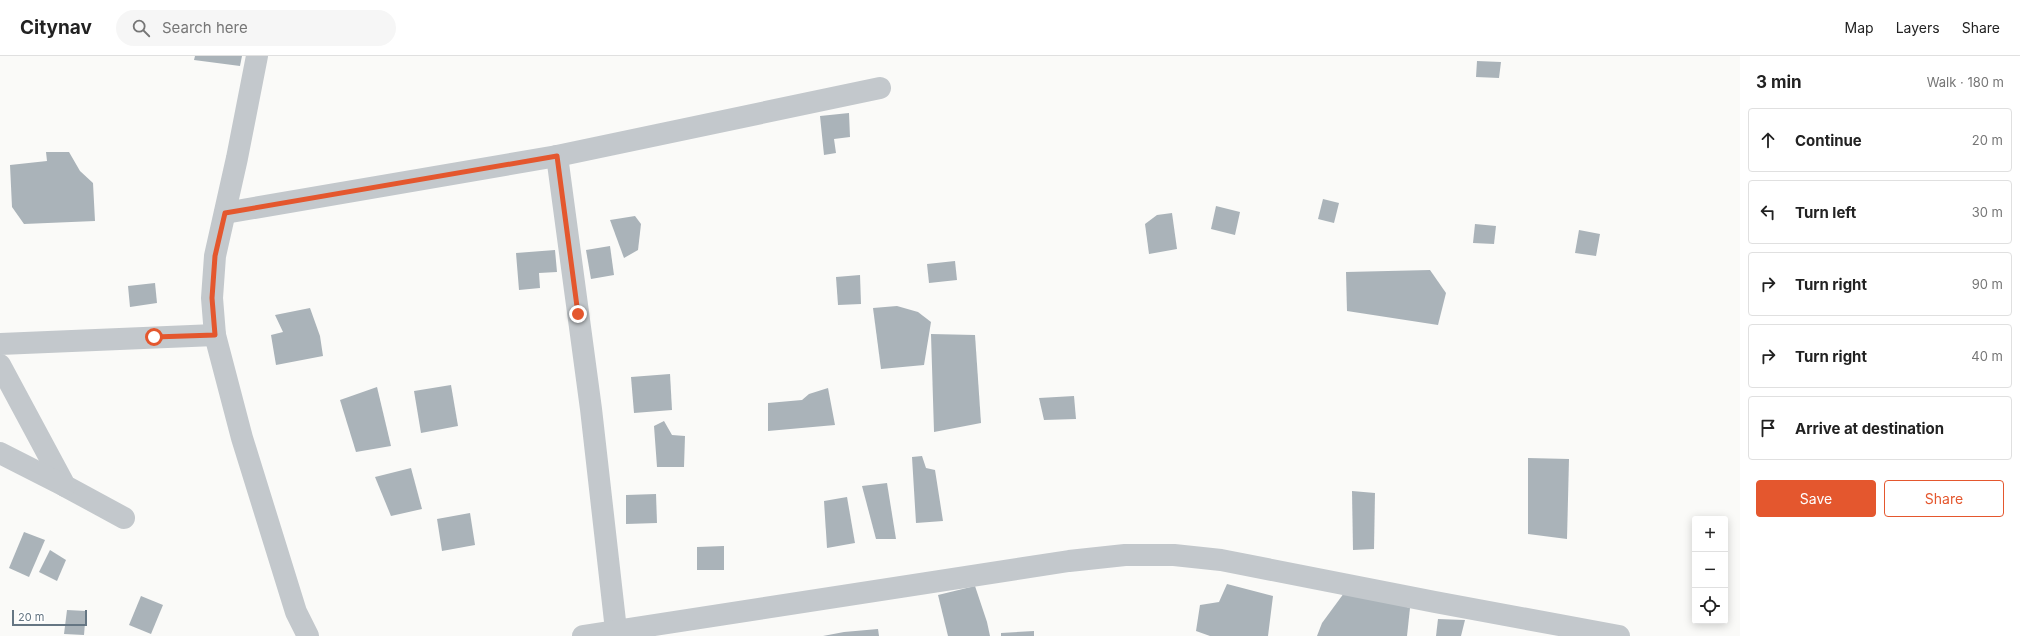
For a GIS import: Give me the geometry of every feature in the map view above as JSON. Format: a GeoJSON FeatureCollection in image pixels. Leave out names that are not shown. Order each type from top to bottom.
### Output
{"type":"FeatureCollection","features":[{"type":"Feature","properties":{"kind":"street"},"geometry":{"type":"LineString","coordinates":[[257,56],[250,96],[215,256],[212,298],[215,335],[242,438],[267,523],[296,612],[308,636]]}},
{"type":"Feature","properties":{"kind":"street"},"geometry":{"type":"LineString","coordinates":[[225,213],[557,156],[880,88]]}},
{"type":"Feature","properties":{"kind":"street"},"geometry":{"type":"LineString","coordinates":[[557,156],[591,409],[616,630]]}},
{"type":"Feature","properties":{"kind":"street"},"geometry":{"type":"LineString","coordinates":[[0,344],[215,335]]}},
{"type":"Feature","properties":{"kind":"street"},"geometry":{"type":"LineString","coordinates":[[0,365],[64,486]]}},
{"type":"Feature","properties":{"kind":"street"},"geometry":{"type":"LineString","coordinates":[[0,452],[124,518]]}},
{"type":"Feature","properties":{"kind":"street"},"geometry":{"type":"LineString","coordinates":[[583,636],[1069,561],[1125,555],[1174,555],[1221,560],[1619,636]]}},
{"type":"Feature","properties":{"kind":"building"},"geometry":{"type":"Polygon","coordinates":[[[195,56],[242,56],[240,66],[194,60],[195,56]]]}},
{"type":"Feature","properties":{"kind":"building"},"geometry":{"type":"Polygon","coordinates":[[[1477,61],[1501,62],[1499,78],[1476,77],[1477,61]]]}},
{"type":"Feature","properties":{"kind":"building"},"geometry":{"type":"Polygon","coordinates":[[[849,113],[850,137],[834,139],[836,153],[824,155],[820,116],[849,113]]]}},
{"type":"Feature","properties":{"kind":"building"},"geometry":{"type":"Polygon","coordinates":[[[46,152],[69,152],[80,171],[93,183],[95,221],[24,224],[12,207],[10,165],[47,161],[46,152]]]}},
{"type":"Feature","properties":{"kind":"building"},"geometry":{"type":"Polygon","coordinates":[[[1323,199],[1339,203],[1334,223],[1318,219],[1323,199]]]}},
{"type":"Feature","properties":{"kind":"building"},"geometry":{"type":"Polygon","coordinates":[[[1216,206],[1240,212],[1235,235],[1211,229],[1216,206]]]}},
{"type":"Feature","properties":{"kind":"building"},"geometry":{"type":"Polygon","coordinates":[[[1172,213],[1177,249],[1149,254],[1145,224],[1157,215],[1172,213]]]}},
{"type":"Feature","properties":{"kind":"building"},"geometry":{"type":"Polygon","coordinates":[[[635,216],[641,224],[638,250],[624,258],[610,220],[635,216]]]}},
{"type":"Feature","properties":{"kind":"building"},"geometry":{"type":"Polygon","coordinates":[[[1475,224],[1496,226],[1494,244],[1473,243],[1475,224]]]}},
{"type":"Feature","properties":{"kind":"building"},"geometry":{"type":"Polygon","coordinates":[[[1579,230],[1600,234],[1596,256],[1575,253],[1579,230]]]}},
{"type":"Feature","properties":{"kind":"building"},"geometry":{"type":"Polygon","coordinates":[[[610,246],[614,275],[591,279],[586,250],[610,246]]]}},
{"type":"Feature","properties":{"kind":"building"},"geometry":{"type":"Polygon","coordinates":[[[555,250],[557,272],[539,273],[540,288],[519,290],[516,253],[555,250]]]}},
{"type":"Feature","properties":{"kind":"building"},"geometry":{"type":"Polygon","coordinates":[[[955,261],[957,280],[929,283],[927,264],[955,261]]]}},
{"type":"Feature","properties":{"kind":"building"},"geometry":{"type":"Polygon","coordinates":[[[1430,270],[1446,293],[1438,325],[1347,311],[1346,272],[1430,270]]]}},
{"type":"Feature","properties":{"kind":"building"},"geometry":{"type":"Polygon","coordinates":[[[860,275],[861,304],[838,305],[836,277],[860,275]]]}},
{"type":"Feature","properties":{"kind":"building"},"geometry":{"type":"Polygon","coordinates":[[[155,283],[157,303],[130,307],[128,286],[155,283]]]}},
{"type":"Feature","properties":{"kind":"building"},"geometry":{"type":"Polygon","coordinates":[[[897,306],[918,312],[931,322],[924,365],[881,369],[873,308],[897,306]]]}},
{"type":"Feature","properties":{"kind":"building"},"geometry":{"type":"Polygon","coordinates":[[[310,308],[320,336],[323,356],[276,365],[271,335],[283,332],[275,315],[310,308]]]}},
{"type":"Feature","properties":{"kind":"building"},"geometry":{"type":"Polygon","coordinates":[[[931,334],[975,335],[981,423],[934,432],[931,334]]]}},
{"type":"Feature","properties":{"kind":"building"},"geometry":{"type":"Polygon","coordinates":[[[670,374],[672,410],[634,413],[631,377],[670,374]]]}},
{"type":"Feature","properties":{"kind":"building"},"geometry":{"type":"Polygon","coordinates":[[[451,385],[458,426],[421,433],[414,391],[451,385]]]}},
{"type":"Feature","properties":{"kind":"building"},"geometry":{"type":"Polygon","coordinates":[[[377,387],[391,446],[356,452],[340,400],[377,387]]]}},
{"type":"Feature","properties":{"kind":"building"},"geometry":{"type":"Polygon","coordinates":[[[828,388],[835,425],[768,431],[768,403],[802,400],[809,394],[828,388]]]}},
{"type":"Feature","properties":{"kind":"building"},"geometry":{"type":"Polygon","coordinates":[[[1074,396],[1076,419],[1044,420],[1039,398],[1074,396]]]}},
{"type":"Feature","properties":{"kind":"building"},"geometry":{"type":"Polygon","coordinates":[[[664,421],[672,435],[685,436],[684,467],[657,467],[654,426],[664,421]]]}},
{"type":"Feature","properties":{"kind":"building"},"geometry":{"type":"Polygon","coordinates":[[[922,456],[926,468],[935,470],[943,521],[916,523],[912,457],[922,456]]]}},
{"type":"Feature","properties":{"kind":"building"},"geometry":{"type":"Polygon","coordinates":[[[1528,458],[1569,459],[1567,539],[1528,534],[1528,458]]]}},
{"type":"Feature","properties":{"kind":"building"},"geometry":{"type":"Polygon","coordinates":[[[411,468],[422,509],[391,516],[375,477],[411,468]]]}},
{"type":"Feature","properties":{"kind":"building"},"geometry":{"type":"Polygon","coordinates":[[[887,483],[896,539],[876,539],[862,486],[887,483]]]}},
{"type":"Feature","properties":{"kind":"building"},"geometry":{"type":"Polygon","coordinates":[[[1352,491],[1375,493],[1374,549],[1353,550],[1352,491]]]}},
{"type":"Feature","properties":{"kind":"building"},"geometry":{"type":"Polygon","coordinates":[[[656,494],[657,523],[626,524],[626,495],[656,494]]]}},
{"type":"Feature","properties":{"kind":"building"},"geometry":{"type":"Polygon","coordinates":[[[847,497],[855,543],[827,548],[824,501],[847,497]]]}},
{"type":"Feature","properties":{"kind":"building"},"geometry":{"type":"Polygon","coordinates":[[[470,513],[475,545],[442,551],[437,519],[470,513]]]}},
{"type":"Feature","properties":{"kind":"building"},"geometry":{"type":"Polygon","coordinates":[[[24,532],[45,540],[29,577],[9,568],[24,532]]]}},
{"type":"Feature","properties":{"kind":"building"},"geometry":{"type":"Polygon","coordinates":[[[724,546],[724,570],[697,570],[697,547],[724,546]]]}},
{"type":"Feature","properties":{"kind":"building"},"geometry":{"type":"Polygon","coordinates":[[[50,550],[66,560],[57,581],[39,572],[50,550]]]}},
{"type":"Feature","properties":{"kind":"building"},"geometry":{"type":"Polygon","coordinates":[[[1227,584],[1273,596],[1268,636],[1210,636],[1196,631],[1200,605],[1219,602],[1227,584]]]}},
{"type":"Feature","properties":{"kind":"building"},"geometry":{"type":"Polygon","coordinates":[[[975,586],[990,636],[948,636],[938,595],[975,586]]]}},
{"type":"Feature","properties":{"kind":"building"},"geometry":{"type":"Polygon","coordinates":[[[1347,589],[1410,608],[1407,636],[1317,636],[1322,623],[1347,589]]]}},
{"type":"Feature","properties":{"kind":"building"},"geometry":{"type":"Polygon","coordinates":[[[141,596],[163,605],[151,634],[129,625],[141,596]]]}},
{"type":"Feature","properties":{"kind":"building"},"geometry":{"type":"Polygon","coordinates":[[[67,610],[86,611],[84,635],[64,634],[67,610]]]}},
{"type":"Feature","properties":{"kind":"building"},"geometry":{"type":"Polygon","coordinates":[[[1438,619],[1465,620],[1461,636],[1436,636],[1438,619]]]}},
{"type":"Feature","properties":{"kind":"building"},"geometry":{"type":"Polygon","coordinates":[[[878,629],[879,636],[823,636],[844,632],[878,629]]]}},
{"type":"Feature","properties":{"kind":"building"},"geometry":{"type":"Polygon","coordinates":[[[1034,631],[1034,636],[1001,636],[1001,633],[1034,631]]]}},
{"type":"Feature","properties":{"kind":"route"},"geometry":{"type":"LineString","coordinates":[[154,337],[215,335],[212,298],[215,256],[225,213],[557,156],[578,314]]}}]}
